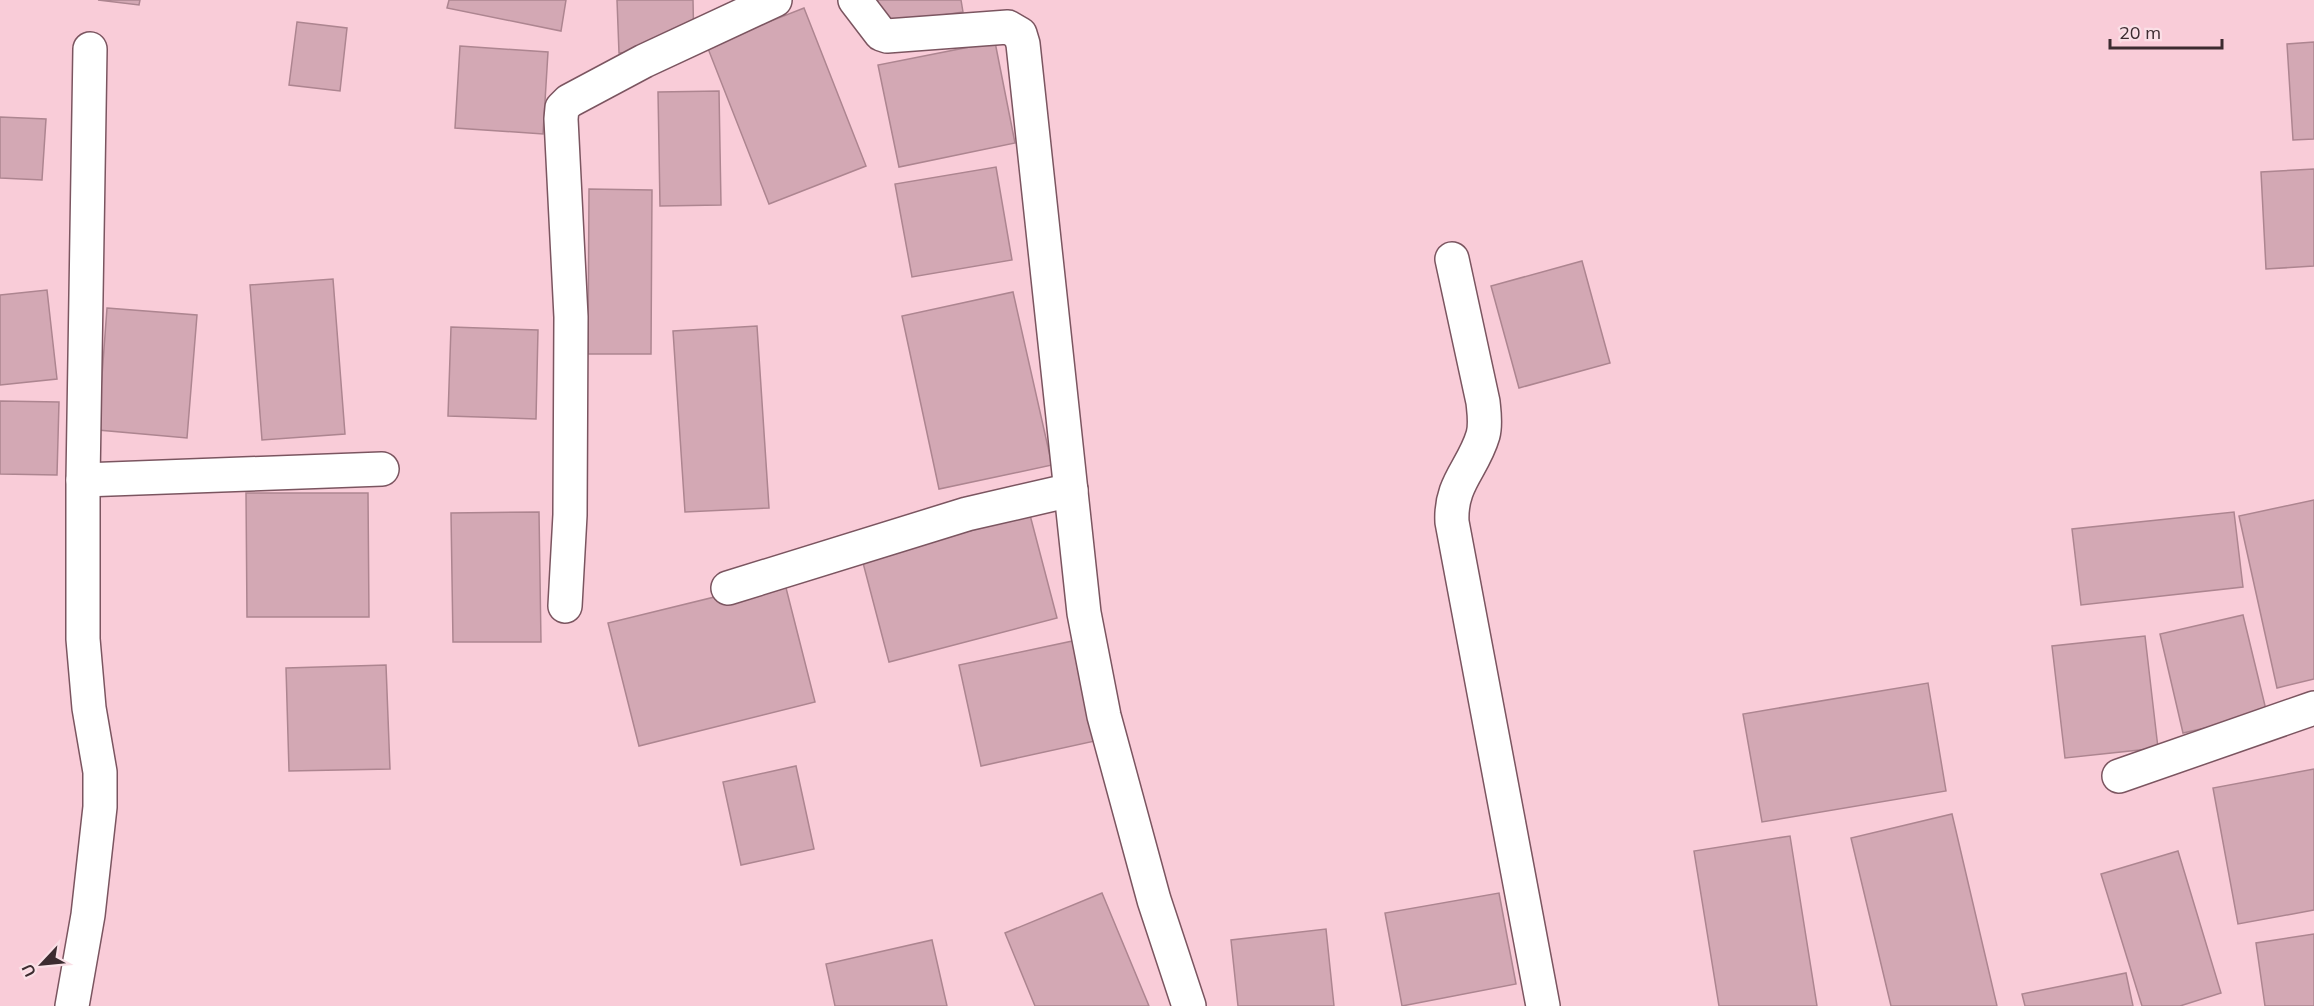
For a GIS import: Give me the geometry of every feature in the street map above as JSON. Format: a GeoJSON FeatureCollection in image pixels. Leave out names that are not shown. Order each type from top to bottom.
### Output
{"type":"FeatureCollection","features":[{"type":"Feature","properties":{"kind":"street"},"geometry":{"type":"LineString","coordinates":[[565,606],[570,515],[571,317],[562,108],[568,101],[644,61],[775,0]]}},
{"type":"Feature","properties":{"kind":"street"},"geometry":{"type":"LineString","coordinates":[[855,0],[881,34],[887,36],[1008,27],[1020,34],[1026,56],[1084,613],[1104,716],[1154,900],[1189,1006]]}},
{"type":"Feature","properties":{"kind":"street"},"geometry":{"type":"LineString","coordinates":[[72,1006],[88,915],[100,807],[100,772],[89,708],[83,639],[83,480],[90,49]]}},
{"type":"Feature","properties":{"kind":"street"},"geometry":{"type":"LineString","coordinates":[[1452,259],[1483,402],[1485,421],[1484,433],[1454,494],[1451,505],[1452,522],[1543,1006]]}},
{"type":"Feature","properties":{"kind":"street"},"geometry":{"type":"LineString","coordinates":[[83,480],[382,469]]}},
{"type":"Feature","properties":{"kind":"street"},"geometry":{"type":"LineString","coordinates":[[728,588],[967,514],[1071,490]]}},
{"type":"Feature","properties":{"kind":"street"},"geometry":{"type":"LineString","coordinates":[[2119,776],[2314,708]]}},
{"type":"Feature","properties":{"kind":"building"},"geometry":{"type":"Polygon","coordinates":[[[98,0],[140,0],[139,5],[98,0]]]}},
{"type":"Feature","properties":{"kind":"building"},"geometry":{"type":"Polygon","coordinates":[[[449,0],[566,0],[561,31],[447,8],[449,0]]]}},
{"type":"Feature","properties":{"kind":"building"},"geometry":{"type":"Polygon","coordinates":[[[617,0],[693,0],[694,51],[619,53],[617,0]]]}},
{"type":"Feature","properties":{"kind":"building"},"geometry":{"type":"Polygon","coordinates":[[[878,0],[961,0],[963,12],[881,24],[878,0]]]}},
{"type":"Feature","properties":{"kind":"building"},"geometry":{"type":"Polygon","coordinates":[[[804,8],[866,166],[769,204],[707,46],[804,8]]]}},
{"type":"Feature","properties":{"kind":"building"},"geometry":{"type":"Polygon","coordinates":[[[297,22],[347,28],[340,91],[289,85],[297,22]]]}},
{"type":"Feature","properties":{"kind":"building"},"geometry":{"type":"Polygon","coordinates":[[[995,42],[1015,143],[899,167],[878,65],[995,42]]]}},
{"type":"Feature","properties":{"kind":"building"},"geometry":{"type":"Polygon","coordinates":[[[2314,42],[2314,139],[2293,140],[2287,44],[2314,42]]]}},
{"type":"Feature","properties":{"kind":"building"},"geometry":{"type":"Polygon","coordinates":[[[460,46],[548,52],[543,134],[455,128],[460,46]]]}},
{"type":"Feature","properties":{"kind":"building"},"geometry":{"type":"Polygon","coordinates":[[[719,91],[721,205],[660,206],[658,92],[719,91]]]}},
{"type":"Feature","properties":{"kind":"building"},"geometry":{"type":"Polygon","coordinates":[[[0,117],[46,119],[42,180],[0,178],[0,117]]]}},
{"type":"Feature","properties":{"kind":"building"},"geometry":{"type":"Polygon","coordinates":[[[996,167],[1012,260],[912,277],[895,184],[996,167]]]}},
{"type":"Feature","properties":{"kind":"building"},"geometry":{"type":"Polygon","coordinates":[[[2314,169],[2314,266],[2266,269],[2261,172],[2314,169]]]}},
{"type":"Feature","properties":{"kind":"building"},"geometry":{"type":"Polygon","coordinates":[[[589,189],[652,190],[651,354],[588,354],[589,189]]]}},
{"type":"Feature","properties":{"kind":"building"},"geometry":{"type":"Polygon","coordinates":[[[1582,261],[1610,363],[1519,388],[1491,286],[1582,261]]]}},
{"type":"Feature","properties":{"kind":"building"},"geometry":{"type":"Polygon","coordinates":[[[333,279],[345,434],[262,440],[250,285],[333,279]]]}},
{"type":"Feature","properties":{"kind":"building"},"geometry":{"type":"Polygon","coordinates":[[[47,290],[57,379],[0,385],[0,295],[47,290]]]}},
{"type":"Feature","properties":{"kind":"building"},"geometry":{"type":"Polygon","coordinates":[[[1013,292],[1052,465],[939,489],[902,316],[1013,292]]]}},
{"type":"Feature","properties":{"kind":"building"},"geometry":{"type":"Polygon","coordinates":[[[107,308],[197,315],[187,438],[98,430],[107,308]]]}},
{"type":"Feature","properties":{"kind":"building"},"geometry":{"type":"Polygon","coordinates":[[[757,326],[769,508],[685,512],[673,331],[757,326]]]}},
{"type":"Feature","properties":{"kind":"building"},"geometry":{"type":"Polygon","coordinates":[[[451,327],[538,330],[536,419],[448,416],[451,327]]]}},
{"type":"Feature","properties":{"kind":"building"},"geometry":{"type":"Polygon","coordinates":[[[0,401],[59,402],[57,475],[0,474],[0,401]]]}},
{"type":"Feature","properties":{"kind":"building"},"geometry":{"type":"Polygon","coordinates":[[[246,493],[368,493],[369,617],[247,617],[246,493]]]}},
{"type":"Feature","properties":{"kind":"building"},"geometry":{"type":"Polygon","coordinates":[[[2314,500],[2314,679],[2277,688],[2239,516],[2314,500]]]}},
{"type":"Feature","properties":{"kind":"building"},"geometry":{"type":"Polygon","coordinates":[[[539,512],[541,642],[453,642],[451,513],[539,512]]]}},
{"type":"Feature","properties":{"kind":"building"},"geometry":{"type":"Polygon","coordinates":[[[2234,512],[2243,587],[2081,605],[2072,529],[2234,512]]]}},
{"type":"Feature","properties":{"kind":"building"},"geometry":{"type":"Polygon","coordinates":[[[1030,515],[1057,618],[889,662],[862,559],[1030,515]]]}},
{"type":"Feature","properties":{"kind":"building"},"geometry":{"type":"Polygon","coordinates":[[[784,580],[815,702],[639,746],[608,623],[784,580]]]}},
{"type":"Feature","properties":{"kind":"building"},"geometry":{"type":"Polygon","coordinates":[[[2243,615],[2267,714],[2183,733],[2160,634],[2243,615]]]}},
{"type":"Feature","properties":{"kind":"building"},"geometry":{"type":"Polygon","coordinates":[[[2145,636],[2158,748],[2065,758],[2052,646],[2145,636]]]}},
{"type":"Feature","properties":{"kind":"building"},"geometry":{"type":"Polygon","coordinates":[[[1082,639],[1104,739],[981,766],[959,665],[1082,639]]]}},
{"type":"Feature","properties":{"kind":"building"},"geometry":{"type":"Polygon","coordinates":[[[386,665],[390,769],[289,771],[286,668],[386,665]]]}},
{"type":"Feature","properties":{"kind":"building"},"geometry":{"type":"Polygon","coordinates":[[[1928,683],[1946,791],[1762,822],[1743,714],[1928,683]]]}},
{"type":"Feature","properties":{"kind":"building"},"geometry":{"type":"Polygon","coordinates":[[[796,766],[814,849],[741,865],[723,782],[796,766]]]}},
{"type":"Feature","properties":{"kind":"building"},"geometry":{"type":"Polygon","coordinates":[[[2314,769],[2314,910],[2238,924],[2213,788],[2314,769]]]}},
{"type":"Feature","properties":{"kind":"building"},"geometry":{"type":"Polygon","coordinates":[[[1952,814],[1997,1006],[1891,1006],[1851,838],[1952,814]]]}},
{"type":"Feature","properties":{"kind":"building"},"geometry":{"type":"Polygon","coordinates":[[[1790,836],[1817,1006],[1719,1006],[1694,851],[1790,836]]]}},
{"type":"Feature","properties":{"kind":"building"},"geometry":{"type":"Polygon","coordinates":[[[2178,851],[2221,993],[2180,1006],[2142,1006],[2101,874],[2178,851]]]}},
{"type":"Feature","properties":{"kind":"building"},"geometry":{"type":"Polygon","coordinates":[[[1102,893],[1149,1006],[1035,1006],[1005,933],[1102,893]]]}},
{"type":"Feature","properties":{"kind":"building"},"geometry":{"type":"Polygon","coordinates":[[[1499,893],[1516,984],[1402,1006],[1385,913],[1499,893]]]}},
{"type":"Feature","properties":{"kind":"building"},"geometry":{"type":"Polygon","coordinates":[[[1326,929],[1334,1006],[1238,1006],[1231,940],[1326,929]]]}},
{"type":"Feature","properties":{"kind":"building"},"geometry":{"type":"Polygon","coordinates":[[[2314,934],[2314,1006],[2265,1006],[2256,943],[2314,934]]]}},
{"type":"Feature","properties":{"kind":"building"},"geometry":{"type":"Polygon","coordinates":[[[932,940],[947,1006],[835,1006],[826,964],[932,940]]]}},
{"type":"Feature","properties":{"kind":"building"},"geometry":{"type":"Polygon","coordinates":[[[2126,973],[2133,1006],[2025,1006],[2022,994],[2126,973]]]}}]}
